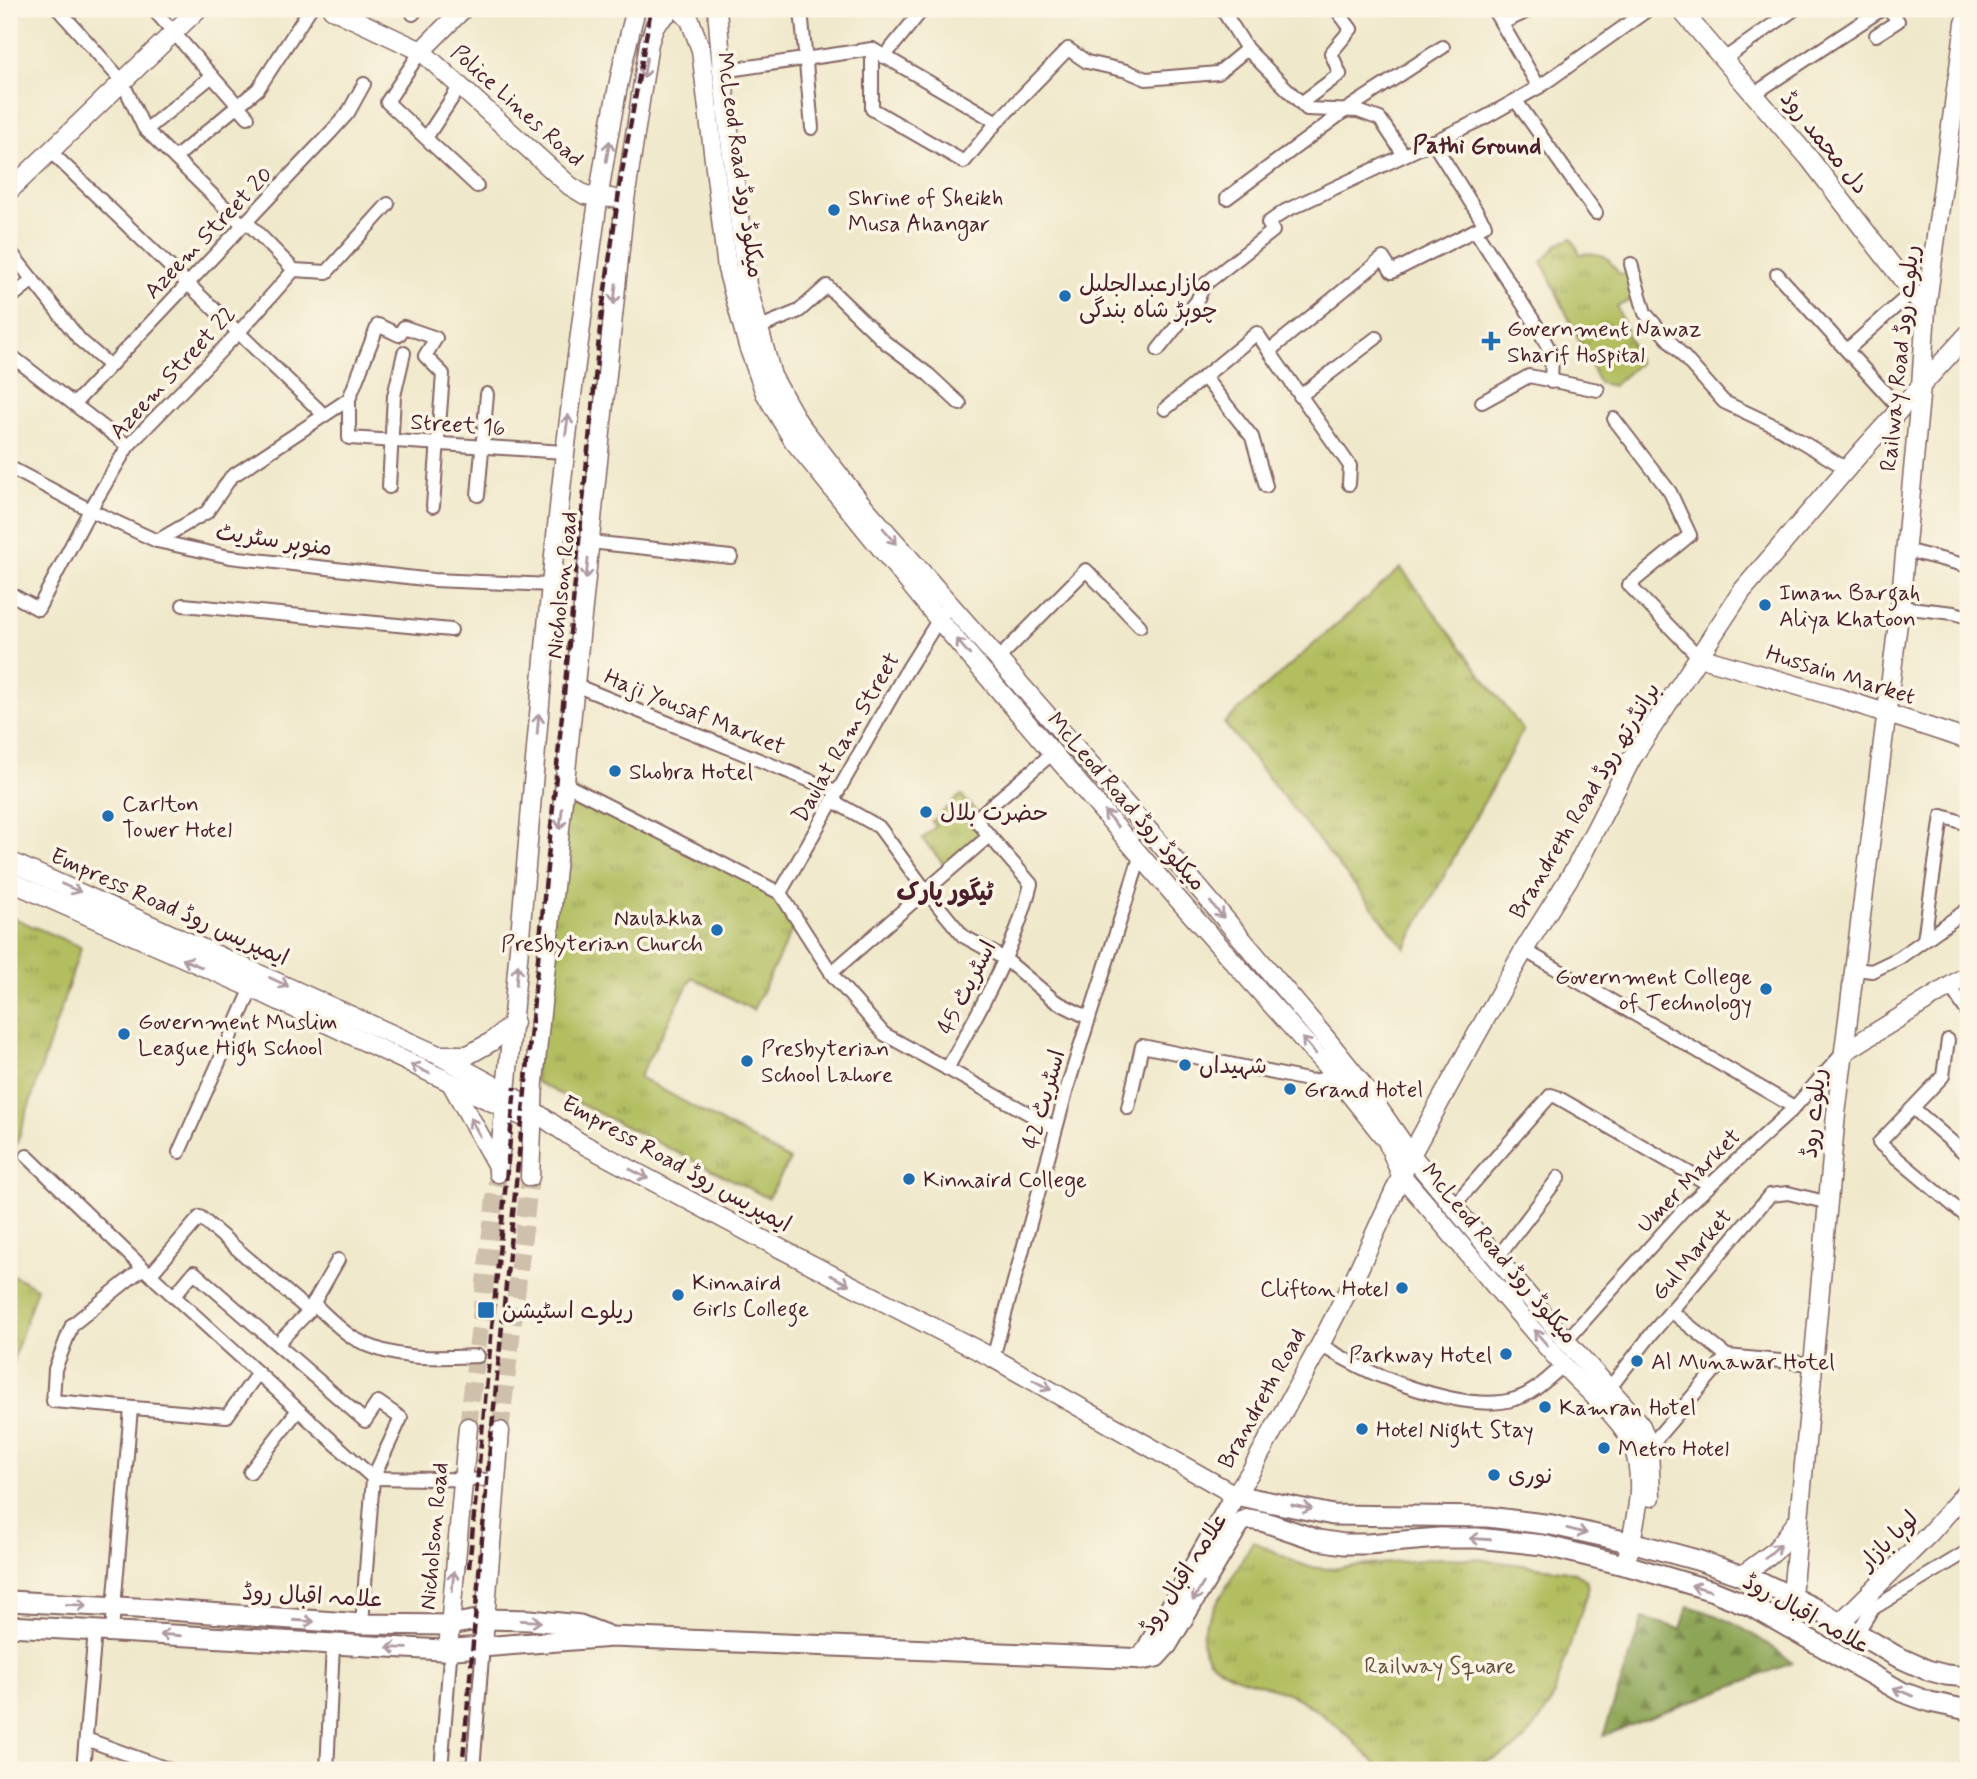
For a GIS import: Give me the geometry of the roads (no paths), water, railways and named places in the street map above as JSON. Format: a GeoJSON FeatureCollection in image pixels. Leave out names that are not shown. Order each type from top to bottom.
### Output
{"type":"FeatureCollection","features":[{"type":"Feature","properties":{"kind":"main road"},"geometry":{"type":"LineString","coordinates":[[9,191],[198,9]]}},
{"type":"Feature","properties":{"kind":"main road","name":"Police Lines Road"},"geometry":{"type":"LineString","coordinates":[[332,9],[421,51],[570,186],[585,195],[625,200]]}},
{"type":"Feature","properties":{"kind":"main road"},"geometry":{"type":"LineString","coordinates":[[421,51],[463,9]]}},
{"type":"Feature","properties":{"kind":"main road","name":"Nicholson Road"},"geometry":{"type":"LineString","coordinates":[[452,1085],[498,1171],[514,1023],[564,452],[599,197],[636,9]]}},
{"type":"Feature","properties":{"kind":"main road","name":"Nicholson Road"},"geometry":{"type":"LineString","coordinates":[[530,1177],[533,1116],[565,784],[625,200],[649,43],[654,25],[672,9]]}},
{"type":"Feature","properties":{"kind":"main road","name":"McLeod Road میکلوڈ روڈ"},"geometry":{"type":"LineString","coordinates":[[679,9],[690,20],[701,50],[727,269],[748,346],[765,393],[793,440],[939,620],[1175,896],[1336,1077],[1387,1141],[1401,1175],[1564,1365],[1627,1431],[1638,1464],[1640,1486],[1636,1544]]}},
{"type":"Feature","properties":{"kind":"main road","name":"McLeod Road میکلوڈ روڈ"},"geometry":{"type":"LineString","coordinates":[[717,9],[747,285],[772,376],[798,422],[860,502],[1192,880],[1350,1069],[1411,1155],[1566,1341],[1641,1426],[1649,1447],[1652,1480],[1630,1567]]}},
{"type":"Feature","properties":{"kind":"main road","name":"دل محمد روڈ"},"geometry":{"type":"LineString","coordinates":[[1680,9],[1810,158],[1926,310]]}},
{"type":"Feature","properties":{"kind":"main road","name":"Railway Road ریلوے روڈ"},"geometry":{"type":"LineString","coordinates":[[1885,712],[1900,607],[1926,310],[1967,9]]}},
{"type":"Feature","properties":{"kind":"main road","name":"Brandreth Road برانڈرتھ روڈ"},"geometry":{"type":"LineString","coordinates":[[1411,1155],[1524,950],[1576,867],[1632,758],[1742,591],[1846,469],[1965,342]]}},
{"type":"Feature","properties":{"kind":"main road","name":"Hussain Market"},"geometry":{"type":"LineString","coordinates":[[1699,657],[1885,712],[1968,740]]}},
{"type":"Feature","properties":{"kind":"main road","name":"ریلوے روڈ"},"geometry":{"type":"LineString","coordinates":[[1792,1597],[1844,1052],[1885,712]]}},
{"type":"Feature","properties":{"kind":"main road","name":"Empress Road ایمپریس روڈ"},"geometry":{"type":"LineString","coordinates":[[9,861],[438,1055],[505,1100],[579,1142],[993,1358],[1235,1495]]}},
{"type":"Feature","properties":{"kind":"main road"},"geometry":{"type":"LineString","coordinates":[[1175,896],[1192,880]]}},
{"type":"Feature","properties":{"kind":"main road","name":"Empress Road ایمپریس روڈ"},"geometry":{"type":"LineString","coordinates":[[9,881],[252,988],[452,1085],[505,1100]]}},
{"type":"Feature","properties":{"kind":"main road"},"geometry":{"type":"LineString","coordinates":[[1844,1052],[1968,975]]}},
{"type":"Feature","properties":{"kind":"main road"},"geometry":{"type":"LineString","coordinates":[[438,1055],[468,1055],[491,1042],[514,1023]]}},
{"type":"Feature","properties":{"kind":"main road","name":"Brandreth Road"},"geometry":{"type":"LineString","coordinates":[[1141,1659],[1251,1471],[1320,1345],[1411,1155]]}},
{"type":"Feature","properties":{"kind":"main road","name":"Nicholson Road"},"geometry":{"type":"LineString","coordinates":[[448,1649],[468,1427]]}},
{"type":"Feature","properties":{"kind":"main road"},"geometry":{"type":"LineString","coordinates":[[483,1645],[500,1431]]}},
{"type":"Feature","properties":{"kind":"main road","name":"لوہا بازار"},"geometry":{"type":"LineString","coordinates":[[1848,1628],[1968,1490]]}},
{"type":"Feature","properties":{"kind":"main road","name":"علامہ اقبال روڈ"},"geometry":{"type":"LineString","coordinates":[[1235,1495],[1333,1515],[1488,1517],[1552,1525],[1636,1544],[1697,1560],[1741,1576],[1792,1597],[1896,1656],[1927,1670],[1968,1677]]}},
{"type":"Feature","properties":{"kind":"main road","name":"علامہ اقبال روڈ"},"geometry":{"type":"LineString","coordinates":[[9,1626],[448,1649],[611,1637],[1141,1659],[1156,1657],[1167,1645],[1241,1522],[1249,1519],[1318,1540],[1344,1544],[1477,1538],[1543,1545],[1630,1567],[1713,1591],[1753,1607],[1902,1692],[1930,1702],[1968,1710]]}},
{"type":"Feature","properties":{"kind":"main road"},"geometry":{"type":"LineString","coordinates":[[1741,1576],[1775,1551],[1798,1520]]}},
{"type":"Feature","properties":{"kind":"main road","name":"علامہ اقبال روڈ"},"geometry":{"type":"LineString","coordinates":[[9,1601],[115,1606],[362,1625],[449,1625],[483,1619],[530,1620],[580,1625],[611,1637]]}},
{"type":"Feature","properties":{"kind":"street"},"geometry":{"type":"LineString","coordinates":[[58,9],[122,81],[146,130],[293,270],[327,272],[388,204]]}},
{"type":"Feature","properties":{"kind":"street"},"geometry":{"type":"LineString","coordinates":[[153,9],[248,117]]}},
{"type":"Feature","properties":{"kind":"street"},"geometry":{"type":"LineString","coordinates":[[175,158],[258,89],[310,9]]}},
{"type":"Feature","properties":{"kind":"street"},"geometry":{"type":"LineString","coordinates":[[801,9],[813,128]]}},
{"type":"Feature","properties":{"kind":"street"},"geometry":{"type":"LineString","coordinates":[[884,57],[923,9]]}},
{"type":"Feature","properties":{"kind":"street"},"geometry":{"type":"LineString","coordinates":[[1222,9],[1247,49],[1307,109],[1358,111],[1380,120],[1404,155]]}},
{"type":"Feature","properties":{"kind":"street"},"geometry":{"type":"LineString","coordinates":[[1301,103],[1340,74],[1331,53],[1351,29],[1336,9]]}},
{"type":"Feature","properties":{"kind":"street"},"geometry":{"type":"LineString","coordinates":[[1493,9],[1539,87]]}},
{"type":"Feature","properties":{"kind":"street"},"geometry":{"type":"LineString","coordinates":[[1502,23],[1532,9]]}},
{"type":"Feature","properties":{"kind":"street"},"geometry":{"type":"LineString","coordinates":[[1158,350],[1197,301],[1204,285],[1273,231],[1268,223],[1286,211],[1516,101],[1650,9]]}},
{"type":"Feature","properties":{"kind":"street"},"geometry":{"type":"LineString","coordinates":[[1724,59],[1796,9]]}},
{"type":"Feature","properties":{"kind":"street"},"geometry":{"type":"LineString","coordinates":[[1754,94],[1882,9]]}},
{"type":"Feature","properties":{"kind":"street"},"geometry":{"type":"LineString","coordinates":[[1876,36],[1897,24],[1898,18],[1889,9]]}},
{"type":"Feature","properties":{"kind":"street"},"geometry":{"type":"LineString","coordinates":[[1227,198],[1346,110],[1443,47]]}},
{"type":"Feature","properties":{"kind":"street"},"geometry":{"type":"LineString","coordinates":[[722,71],[873,49],[997,122]]}},
{"type":"Feature","properties":{"kind":"street"},"geometry":{"type":"LineString","coordinates":[[873,49],[872,109],[964,162],[997,122],[1068,49],[1087,62],[1127,71],[1146,79],[1218,73],[1247,49]]}},
{"type":"Feature","properties":{"kind":"street"},"geometry":{"type":"LineString","coordinates":[[421,51],[387,102],[477,186]]}},
{"type":"Feature","properties":{"kind":"street"},"geometry":{"type":"LineString","coordinates":[[146,130],[212,76]]}},
{"type":"Feature","properties":{"kind":"street","name":"Azeem Street 20"},"geometry":{"type":"LineString","coordinates":[[75,403],[331,132],[348,113],[364,84]]}},
{"type":"Feature","properties":{"kind":"street"},"geometry":{"type":"LineString","coordinates":[[426,138],[460,86]]}},
{"type":"Feature","properties":{"kind":"street"},"geometry":{"type":"LineString","coordinates":[[1516,101],[1596,213]]}},
{"type":"Feature","properties":{"kind":"street"},"geometry":{"type":"LineString","coordinates":[[1269,351],[1383,258],[1392,272],[1485,225],[1432,141]]}},
{"type":"Feature","properties":{"kind":"street"},"geometry":{"type":"LineString","coordinates":[[49,150],[324,415]]}},
{"type":"Feature","properties":{"kind":"street"},"geometry":{"type":"LineString","coordinates":[[1475,230],[1537,326],[1552,355],[1551,382]]}},
{"type":"Feature","properties":{"kind":"street"},"geometry":{"type":"LineString","coordinates":[[9,250],[80,340],[110,366]]}},
{"type":"Feature","properties":{"kind":"street"},"geometry":{"type":"LineString","coordinates":[[1631,264],[1645,313],[1724,402],[1779,428],[1846,469]]}},
{"type":"Feature","properties":{"kind":"street","name":"Azeem Street 22"},"geometry":{"type":"LineString","coordinates":[[9,593],[38,609],[90,510],[128,446],[239,332],[293,270]]}},
{"type":"Feature","properties":{"kind":"street"},"geometry":{"type":"LineString","coordinates":[[1777,274],[1900,409]]}},
{"type":"Feature","properties":{"kind":"street"},"geometry":{"type":"LineString","coordinates":[[9,299],[33,280]]}},
{"type":"Feature","properties":{"kind":"street"},"geometry":{"type":"LineString","coordinates":[[758,328],[799,311],[827,286],[885,342],[929,375],[960,404]]}},
{"type":"Feature","properties":{"kind":"street"},"geometry":{"type":"LineString","coordinates":[[1847,350],[1912,292]]}},
{"type":"Feature","properties":{"kind":"street"},"geometry":{"type":"LineString","coordinates":[[157,541],[207,512],[231,477],[349,399],[378,325],[399,335],[404,327],[436,338],[425,356],[443,374],[433,506]]}},
{"type":"Feature","properties":{"kind":"street"},"geometry":{"type":"LineString","coordinates":[[1165,409],[1257,334],[1350,466],[1349,484]]}},
{"type":"Feature","properties":{"kind":"street"},"geometry":{"type":"LineString","coordinates":[[1300,396],[1376,338]]}},
{"type":"Feature","properties":{"kind":"street"},"geometry":{"type":"LineString","coordinates":[[389,487],[394,396],[404,353]]}},
{"type":"Feature","properties":{"kind":"street"},"geometry":{"type":"LineString","coordinates":[[9,354],[128,446]]}},
{"type":"Feature","properties":{"kind":"street"},"geometry":{"type":"LineString","coordinates":[[1482,402],[1529,376],[1598,390]]}},
{"type":"Feature","properties":{"kind":"street"},"geometry":{"type":"LineString","coordinates":[[1204,377],[1252,437],[1266,486]]}},
{"type":"Feature","properties":{"kind":"street"},"geometry":{"type":"LineString","coordinates":[[478,495],[487,394]]}},
{"type":"Feature","properties":{"kind":"street","name":"Street 16"},"geometry":{"type":"LineString","coordinates":[[349,399],[349,438],[564,452]]}},
{"type":"Feature","properties":{"kind":"street"},"geometry":{"type":"LineString","coordinates":[[1614,419],[1670,492],[1690,535],[1629,585],[1699,657]]}},
{"type":"Feature","properties":{"kind":"street","name":"منوہر سٹریٹ"},"geometry":{"type":"LineString","coordinates":[[9,467],[90,510],[157,541],[238,558],[433,580],[551,585]]}},
{"type":"Feature","properties":{"kind":"street"},"geometry":{"type":"LineString","coordinates":[[590,542],[731,557]]}},
{"type":"Feature","properties":{"kind":"street"},"geometry":{"type":"LineString","coordinates":[[1905,550],[1968,566]]}},
{"type":"Feature","properties":{"kind":"street"},"geometry":{"type":"LineString","coordinates":[[997,660],[1086,570],[1140,626]]}},
{"type":"Feature","properties":{"kind":"street","name":"Daulat Ram Street"},"geometry":{"type":"LineString","coordinates":[[780,893],[904,675],[949,604]]}},
{"type":"Feature","properties":{"kind":"street"},"geometry":{"type":"LineString","coordinates":[[183,605],[451,631]]}},
{"type":"Feature","properties":{"kind":"street"},"geometry":{"type":"LineString","coordinates":[[1900,607],[1968,617]]}},
{"type":"Feature","properties":{"kind":"street","name":"Haji Yousaf Market"},"geometry":{"type":"LineString","coordinates":[[575,685],[836,796],[879,827],[963,936],[1005,959],[1055,1001],[1089,1018]]}},
{"type":"Feature","properties":{"kind":"street","name":"اسٹریٹ 45"},"geometry":{"type":"LineString","coordinates":[[947,1069],[997,978],[1023,916],[1031,884],[975,819],[1054,752]]}},
{"type":"Feature","properties":{"kind":"street"},"geometry":{"type":"LineString","coordinates":[[565,784],[780,893],[831,973],[884,1034],[1055,1128]]}},
{"type":"Feature","properties":{"kind":"street"},"geometry":{"type":"LineString","coordinates":[[1924,940],[1942,816],[1968,824]]}},
{"type":"Feature","properties":{"kind":"street"},"geometry":{"type":"LineString","coordinates":[[831,973],[989,836]]}},
{"type":"Feature","properties":{"kind":"street","name":"اسٹریٹ 42"},"geometry":{"type":"LineString","coordinates":[[993,1358],[1055,1128],[1141,854]]}},
{"type":"Feature","properties":{"kind":"street"},"geometry":{"type":"LineString","coordinates":[[1855,969],[1872,971],[1899,958],[1968,909]]}},
{"type":"Feature","properties":{"kind":"street"},"geometry":{"type":"LineString","coordinates":[[1524,950],[1794,1107]]}},
{"type":"Feature","properties":{"kind":"street"},"geometry":{"type":"LineString","coordinates":[[1950,986],[1968,1013]]}},
{"type":"Feature","properties":{"kind":"street"},"geometry":{"type":"LineString","coordinates":[[179,1152],[252,988]]}},
{"type":"Feature","properties":{"kind":"street"},"geometry":{"type":"LineString","coordinates":[[1948,1040],[1943,1076],[1879,1143],[1968,1219]]}},
{"type":"Feature","properties":{"kind":"street"},"geometry":{"type":"LineString","coordinates":[[1129,1108],[1142,1046],[1312,1080],[1336,1077]]}},
{"type":"Feature","properties":{"kind":"street","name":"Umer Market"},"geometry":{"type":"LineString","coordinates":[[1566,1341],[1684,1209],[1794,1107],[1844,1052]]}},
{"type":"Feature","properties":{"kind":"street"},"geometry":{"type":"LineString","coordinates":[[1454,1205],[1551,1095],[1710,1185]]}},
{"type":"Feature","properties":{"kind":"street"},"geometry":{"type":"LineString","coordinates":[[1913,1108],[1968,1156]]}},
{"type":"Feature","properties":{"kind":"street"},"geometry":{"type":"LineString","coordinates":[[27,1156],[147,1271],[373,1478],[496,1480]]}},
{"type":"Feature","properties":{"kind":"street"},"geometry":{"type":"LineString","coordinates":[[1498,1257],[1559,1177]]}},
{"type":"Feature","properties":{"kind":"street","name":"Gul Market"},"geometry":{"type":"LineString","coordinates":[[1609,1390],[1671,1311],[1770,1195],[1788,1193],[1829,1203]]}},
{"type":"Feature","properties":{"kind":"street"},"geometry":{"type":"LineString","coordinates":[[258,1373],[227,1416],[53,1401],[55,1368],[72,1325],[147,1271],[200,1217],[353,1338],[386,1352],[421,1359],[478,1356]]}},
{"type":"Feature","properties":{"kind":"street"},"geometry":{"type":"LineString","coordinates":[[277,1344],[311,1307],[338,1259]]}},
{"type":"Feature","properties":{"kind":"street"},"geometry":{"type":"LineString","coordinates":[[174,1296],[194,1272],[365,1421],[378,1402],[401,1418],[373,1478],[362,1625]]}},
{"type":"Feature","properties":{"kind":"street"},"geometry":{"type":"LineString","coordinates":[[1671,1311],[1727,1356],[1813,1364]]}},
{"type":"Feature","properties":{"kind":"street"},"geometry":{"type":"LineString","coordinates":[[1320,1345],[1381,1377],[1446,1396],[1486,1403],[1516,1399],[1537,1388],[1564,1365]]}},
{"type":"Feature","properties":{"kind":"street"},"geometry":{"type":"LineString","coordinates":[[1649,1447],[1727,1356]]}},
{"type":"Feature","properties":{"kind":"street"},"geometry":{"type":"LineString","coordinates":[[83,1770],[104,1631],[115,1606],[131,1408]]}},
{"type":"Feature","properties":{"kind":"street"},"geometry":{"type":"LineString","coordinates":[[250,1472],[298,1410]]}},
{"type":"Feature","properties":{"kind":"street"},"geometry":{"type":"LineString","coordinates":[[1848,1628],[1872,1609],[1968,1551]]}},
{"type":"Feature","properties":{"kind":"street"},"geometry":{"type":"LineString","coordinates":[[327,1770],[333,1645]]}},
{"type":"Feature","properties":{"kind":"street"},"geometry":{"type":"LineString","coordinates":[[473,1770],[483,1645]]}},
{"type":"Feature","properties":{"kind":"street"},"geometry":{"type":"LineString","coordinates":[[441,1770],[450,1657],[448,1649]]}},
{"type":"Feature","properties":{"kind":"street"},"geometry":{"type":"LineString","coordinates":[[86,1739],[170,1770]]}},
{"type":"Feature","properties":{"kind":"tunnel"},"geometry":{"type":"LineString","coordinates":[[468,1427],[498,1173]]}},
{"type":"Feature","properties":{"kind":"tunnel"},"geometry":{"type":"LineString","coordinates":[[500,1431],[530,1177]]}},
{"type":"Feature","properties":{"kind":"railway"},"geometry":{"type":"LineString","coordinates":[[462,1770],[489,1458],[601,318],[621,178],[651,9]]}},
{"type":"Feature","properties":{"kind":"railway"},"geometry":{"type":"LineString","coordinates":[[469,1568],[515,1087]]}},
{"type":"Feature","properties":{"kind":"railway"},"geometry":{"type":"LineString","coordinates":[[1912,1770],[1968,1761]]}},
{"type":"Feature","properties":{"kind":"place","name":"Shrine of Sheikh Musa Ahangar"},"geometry":{"type":"Point","coordinates":[834,210]}},
{"type":"Feature","properties":{"kind":"place","name":"مازارعبدالجلیل چوہڑ شاہ بندگی"},"geometry":{"type":"Point","coordinates":[1065,296]}},
{"type":"Feature","properties":{"kind":"place","name":"Government Nawaz Sharif Hospital"},"geometry":{"type":"Point","coordinates":[1491,341]}},
{"type":"Feature","properties":{"kind":"place","name":"Imam Bargah Aliya Khatoon"},"geometry":{"type":"Point","coordinates":[1765,605]}},
{"type":"Feature","properties":{"kind":"place","name":"Shobra Hotel"},"geometry":{"type":"Point","coordinates":[615,771]}},
{"type":"Feature","properties":{"kind":"place","name":"حضرت بلال"},"geometry":{"type":"Point","coordinates":[926,812]}},
{"type":"Feature","properties":{"kind":"place","name":"Carlton Tower Hotel"},"geometry":{"type":"Point","coordinates":[108,816]}},
{"type":"Feature","properties":{"kind":"place","name":"Naulakha Presbyterian Church"},"geometry":{"type":"Point","coordinates":[717,930]}},
{"type":"Feature","properties":{"kind":"place","name":"Government College of Technology"},"geometry":{"type":"Point","coordinates":[1766,989]}},
{"type":"Feature","properties":{"kind":"place","name":"Government Muslim League High School"},"geometry":{"type":"Point","coordinates":[124,1034]}},
{"type":"Feature","properties":{"kind":"place","name":"Presbyterian School Lahore"},"geometry":{"type":"Point","coordinates":[747,1061]}},
{"type":"Feature","properties":{"kind":"place","name":"شہیداں"},"geometry":{"type":"Point","coordinates":[1185,1065]}},
{"type":"Feature","properties":{"kind":"place","name":"Grand Hotel"},"geometry":{"type":"Point","coordinates":[1290,1089]}},
{"type":"Feature","properties":{"kind":"place","name":"Kinnaird College"},"geometry":{"type":"Point","coordinates":[909,1179]}},
{"type":"Feature","properties":{"kind":"place","name":"Clifton Hotel"},"geometry":{"type":"Point","coordinates":[1402,1288]}},
{"type":"Feature","properties":{"kind":"place","name":"Kinnaird Girls College"},"geometry":{"type":"Point","coordinates":[678,1295]}},
{"type":"Feature","properties":{"kind":"place","name":"ریلوے اسٹیشن"},"geometry":{"type":"Point","coordinates":[486,1310]}},
{"type":"Feature","properties":{"kind":"place","name":"Parkway Hotel"},"geometry":{"type":"Point","coordinates":[1506,1354]}},
{"type":"Feature","properties":{"kind":"place","name":"Al Munawar Hotel"},"geometry":{"type":"Point","coordinates":[1637,1361]}},
{"type":"Feature","properties":{"kind":"place","name":"Kamran Hotel"},"geometry":{"type":"Point","coordinates":[1545,1407]}},
{"type":"Feature","properties":{"kind":"place","name":"Hotel Night Stay"},"geometry":{"type":"Point","coordinates":[1362,1429]}},
{"type":"Feature","properties":{"kind":"place","name":"Metro Hotel"},"geometry":{"type":"Point","coordinates":[1604,1448]}},
{"type":"Feature","properties":{"kind":"place","name":"نوری"},"geometry":{"type":"Point","coordinates":[1494,1475]}},
{"type":"Feature","properties":{"kind":"district","name":"Pathi Ground"},"geometry":{"type":"Point","coordinates":[1477,145]}},
{"type":"Feature","properties":{"kind":"district","name":"ٹیگور پارک"},"geometry":{"type":"Point","coordinates":[945,892]}},
{"type":"Feature","properties":{"kind":"park label","name":"Railway Square"},"geometry":{"type":"Point","coordinates":[1440,1665]}}]}
